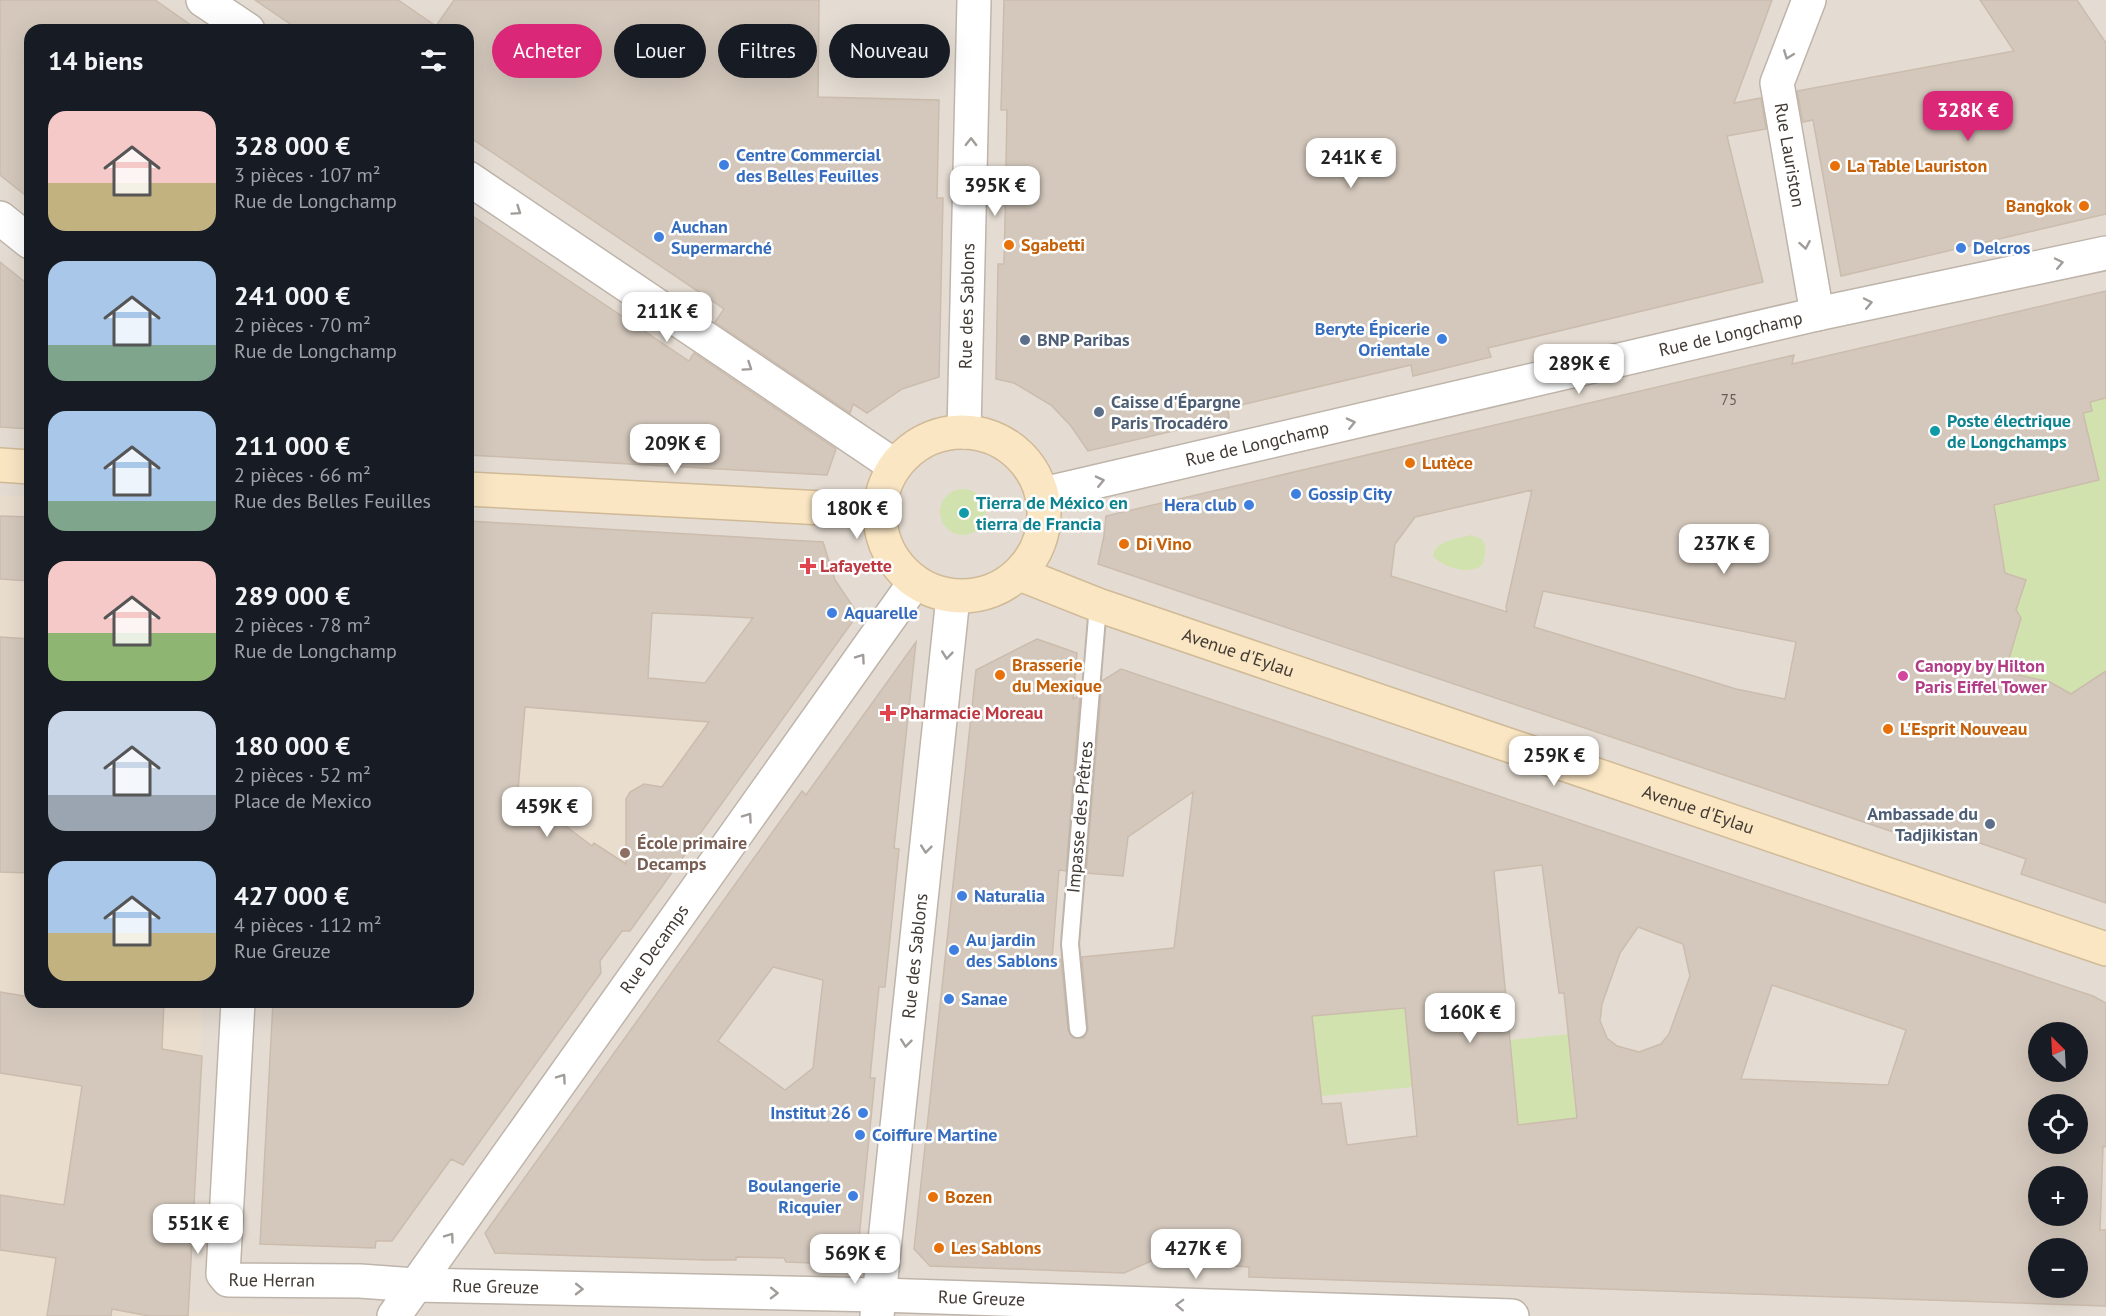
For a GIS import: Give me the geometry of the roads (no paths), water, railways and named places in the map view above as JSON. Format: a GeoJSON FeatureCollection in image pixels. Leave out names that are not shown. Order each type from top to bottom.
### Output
{"type":"FeatureCollection","features":[{"type":"Feature","properties":{"kind":"street"},"geometry":{"type":"LineString","coordinates":[[204,0],[239,24]]}},
{"type":"Feature","properties":{"kind":"street","name":"Rue des Sablons"},"geometry":{"type":"LineString","coordinates":[[964,432],[974,0]]}},
{"type":"Feature","properties":{"kind":"street","name":"Rue Lauriston"},"geometry":{"type":"LineString","coordinates":[[1809,0],[1777,83],[1817,314]]}},
{"type":"Feature","properties":{"kind":"street"},"geometry":{"type":"LineString","coordinates":[[474,182],[895,466]]}},
{"type":"Feature","properties":{"kind":"street"},"geometry":{"type":"LineString","coordinates":[[0,218],[24,237]]}},
{"type":"Feature","properties":{"kind":"street","name":"Rue de Longchamp"},"geometry":{"type":"LineString","coordinates":[[1042,494],[1817,314],[2106,253]]}},
{"type":"Feature","properties":{"kind":"street"},"geometry":{"type":"LineString","coordinates":[[964,432],[982,434],[1014,450],[1036,478],[1042,494],[1045,515],[1042,537],[1033,557],[1020,574],[989,592],[953,597],[933,592],[915,582],[899,569],[888,551],[881,532],[879,511],[884,487],[895,466],[909,451],[925,440],[945,434],[964,432]]}},
{"type":"Feature","properties":{"kind":"street"},"geometry":{"type":"LineString","coordinates":[[0,465],[24,467]]}},
{"type":"Feature","properties":{"kind":"street"},"geometry":{"type":"LineString","coordinates":[[474,489],[879,511]]}},
{"type":"Feature","properties":{"kind":"street","name":"Avenue d'Eylau"},"geometry":{"type":"LineString","coordinates":[[1020,574],[1098,605],[2106,949]]}},
{"type":"Feature","properties":{"kind":"street","name":"Rue Decamps"},"geometry":{"type":"LineString","coordinates":[[394,1316],[915,582]]}},
{"type":"Feature","properties":{"kind":"street","name":"Rue des Sablons"},"geometry":{"type":"LineString","coordinates":[[878,1306],[953,597]]}},
{"type":"Feature","properties":{"kind":"street","name":"Rue Herran"},"geometry":{"type":"LineString","coordinates":[[238,1008],[223,1277],[228,1280],[360,1281],[416,1285]]}},
{"type":"Feature","properties":{"kind":"street","name":"Rue Greuze"},"geometry":{"type":"LineString","coordinates":[[416,1285],[878,1306],[1512,1316]]}},
{"type":"Feature","properties":{"kind":"lane","name":"Impasse des Prêtres"},"geometry":{"type":"LineString","coordinates":[[1078,1029],[1070,944],[1098,605]]}},
{"type":"Feature","properties":{"kind":"place","name":"Centre Commercial des Belles Feuilles"},"geometry":{"type":"Point","coordinates":[724,165]}},
{"type":"Feature","properties":{"kind":"place","name":"La Table Lauriston"},"geometry":{"type":"Point","coordinates":[1835,166]}},
{"type":"Feature","properties":{"kind":"place","name":"Bangkok"},"geometry":{"type":"Point","coordinates":[2084,206]}},
{"type":"Feature","properties":{"kind":"place","name":"Auchan Supermarché"},"geometry":{"type":"Point","coordinates":[659,237]}},
{"type":"Feature","properties":{"kind":"place","name":"Sgabetti"},"geometry":{"type":"Point","coordinates":[1009,245]}},
{"type":"Feature","properties":{"kind":"place","name":"Delcros"},"geometry":{"type":"Point","coordinates":[1961,248]}},
{"type":"Feature","properties":{"kind":"place","name":"Beryte Épicerie Orientale"},"geometry":{"type":"Point","coordinates":[1442,339]}},
{"type":"Feature","properties":{"kind":"place","name":"BNP Paribas"},"geometry":{"type":"Point","coordinates":[1025,340]}},
{"type":"Feature","properties":{"kind":"place","name":"Caisse d'Épargne Paris Trocadéro"},"geometry":{"type":"Point","coordinates":[1099,412]}},
{"type":"Feature","properties":{"kind":"place","name":"Poste électrique de Longchamps"},"geometry":{"type":"Point","coordinates":[1935,431]}},
{"type":"Feature","properties":{"kind":"place","name":"Lutèce"},"geometry":{"type":"Point","coordinates":[1410,463]}},
{"type":"Feature","properties":{"kind":"place","name":"Gossip City"},"geometry":{"type":"Point","coordinates":[1296,494]}},
{"type":"Feature","properties":{"kind":"place","name":"Hera club"},"geometry":{"type":"Point","coordinates":[1249,505]}},
{"type":"Feature","properties":{"kind":"place","name":"Tierra de México en tierra de Francia"},"geometry":{"type":"Point","coordinates":[964,513]}},
{"type":"Feature","properties":{"kind":"place","name":"Di Vino"},"geometry":{"type":"Point","coordinates":[1124,544]}},
{"type":"Feature","properties":{"kind":"place","name":"Lafayette"},"geometry":{"type":"Point","coordinates":[808,566]}},
{"type":"Feature","properties":{"kind":"place","name":"Aquarelle"},"geometry":{"type":"Point","coordinates":[832,613]}},
{"type":"Feature","properties":{"kind":"place","name":"Brasserie du Mexique"},"geometry":{"type":"Point","coordinates":[1000,675]}},
{"type":"Feature","properties":{"kind":"place","name":"Canopy by Hilton Paris Eiffel Tower"},"geometry":{"type":"Point","coordinates":[1903,676]}},
{"type":"Feature","properties":{"kind":"place","name":"Pharmacie Moreau"},"geometry":{"type":"Point","coordinates":[888,713]}},
{"type":"Feature","properties":{"kind":"place","name":"L'Esprit Nouveau"},"geometry":{"type":"Point","coordinates":[1888,729]}},
{"type":"Feature","properties":{"kind":"place","name":"Ambassade du Tadjikistan"},"geometry":{"type":"Point","coordinates":[1990,824]}},
{"type":"Feature","properties":{"kind":"place","name":"École primaire Decamps"},"geometry":{"type":"Point","coordinates":[625,853]}},
{"type":"Feature","properties":{"kind":"place","name":"Naturalia"},"geometry":{"type":"Point","coordinates":[962,896]}},
{"type":"Feature","properties":{"kind":"place","name":"Au jardin des Sablons"},"geometry":{"type":"Point","coordinates":[954,950]}},
{"type":"Feature","properties":{"kind":"place","name":"Sanae"},"geometry":{"type":"Point","coordinates":[949,999]}},
{"type":"Feature","properties":{"kind":"place","name":"Institut 26"},"geometry":{"type":"Point","coordinates":[863,1113]}},
{"type":"Feature","properties":{"kind":"place","name":"Coiffure Martine"},"geometry":{"type":"Point","coordinates":[860,1135]}},
{"type":"Feature","properties":{"kind":"place","name":"Boulangerie Ricquier"},"geometry":{"type":"Point","coordinates":[853,1196]}},
{"type":"Feature","properties":{"kind":"place","name":"Bozen"},"geometry":{"type":"Point","coordinates":[933,1197]}},
{"type":"Feature","properties":{"kind":"place","name":"Les Sablons"},"geometry":{"type":"Point","coordinates":[939,1248]}}]}
